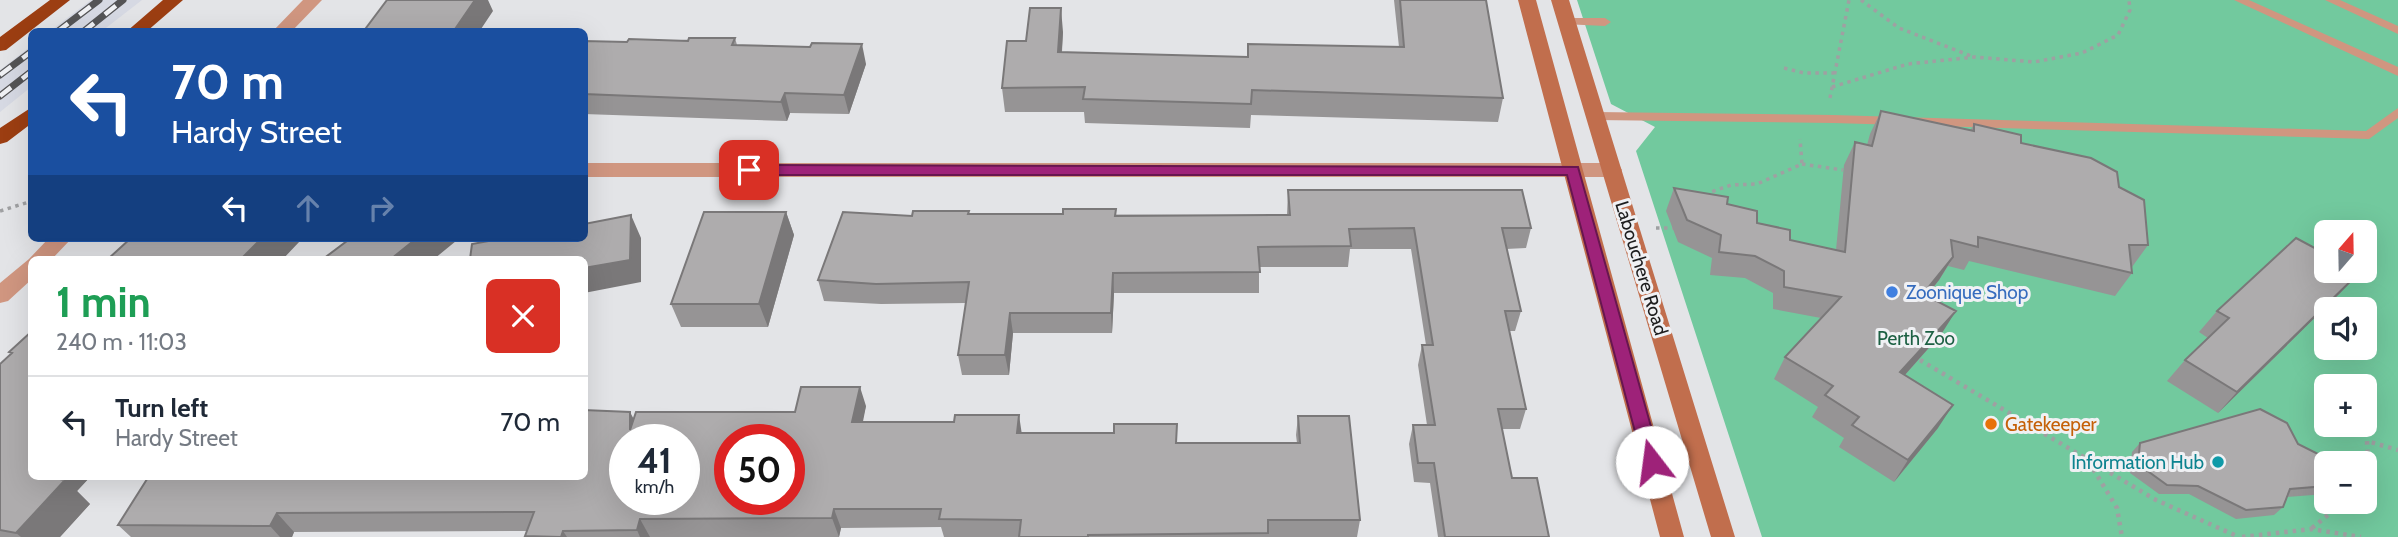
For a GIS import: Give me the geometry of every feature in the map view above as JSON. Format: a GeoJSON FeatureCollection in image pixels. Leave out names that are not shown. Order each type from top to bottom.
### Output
{"type":"FeatureCollection","features":[{"type":"Feature","properties":{"kind":"highway"},"geometry":{"type":"LineString","coordinates":[[0,46],[61,0]]}},
{"type":"Feature","properties":{"kind":"highway"},"geometry":{"type":"LineString","coordinates":[[139,28],[174,0]]}},
{"type":"Feature","properties":{"kind":"highway"},"geometry":{"type":"LineString","coordinates":[[0,138],[28,116]]}},
{"type":"Feature","properties":{"kind":"main road","name":"Labouchere Road"},"geometry":{"type":"LineString","coordinates":[[1527,0],[1672,537]]}},
{"type":"Feature","properties":{"kind":"main road","name":"Labouchere Road"},"geometry":{"type":"LineString","coordinates":[[1560,0],[1723,537]]}},
{"type":"Feature","properties":{"kind":"street"},"geometry":{"type":"LineString","coordinates":[[284,28],[313,0]]}},
{"type":"Feature","properties":{"kind":"street"},"geometry":{"type":"LineString","coordinates":[[588,170],[1612,170]]}},
{"type":"Feature","properties":{"kind":"street"},"geometry":{"type":"LineString","coordinates":[[42,256],[58,242]]}},
{"type":"Feature","properties":{"kind":"street"},"geometry":{"type":"LineString","coordinates":[[0,295],[28,270]]}},
{"type":"Feature","properties":{"kind":"lane"},"geometry":{"type":"LineString","coordinates":[[2240,0],[2398,72]]}},
{"type":"Feature","properties":{"kind":"lane"},"geometry":{"type":"LineString","coordinates":[[2331,0],[2398,30]]}},
{"type":"Feature","properties":{"kind":"lane"},"geometry":{"type":"LineString","coordinates":[[1567,22],[1605,22]]}},
{"type":"Feature","properties":{"kind":"lane"},"geometry":{"type":"LineString","coordinates":[[1596,116],[1833,119],[2370,135],[2398,113]]}},
{"type":"Feature","properties":{"kind":"path"},"geometry":{"type":"LineString","coordinates":[[1833,119],[1828,106],[1849,0]]}},
{"type":"Feature","properties":{"kind":"path"},"geometry":{"type":"LineString","coordinates":[[1861,0],[1879,19],[1920,40],[1975,57]]}},
{"type":"Feature","properties":{"kind":"path"},"geometry":{"type":"LineString","coordinates":[[1832,88],[1908,65],[1975,57],[2034,62],[2082,53],[2118,35],[2130,10],[2129,0]]}},
{"type":"Feature","properties":{"kind":"path"},"geometry":{"type":"LineString","coordinates":[[1784,68],[1804,73],[1834,73]]}},
{"type":"Feature","properties":{"kind":"path"},"geometry":{"type":"LineString","coordinates":[[1802,164],[1843,170]]}},
{"type":"Feature","properties":{"kind":"path"},"geometry":{"type":"LineString","coordinates":[[0,211],[28,202]]}},
{"type":"Feature","properties":{"kind":"path"},"geometry":{"type":"LineString","coordinates":[[1920,360],[2156,500],[2241,537],[2311,529],[2361,537]]}},
{"type":"Feature","properties":{"kind":"path"},"geometry":{"type":"LineString","coordinates":[[2367,451],[2367,441],[2398,450]]}},
{"type":"Feature","properties":{"kind":"path"},"geometry":{"type":"LineString","coordinates":[[2089,461],[2117,508],[2122,537]]}},
{"type":"Feature","properties":{"kind":"path"},"geometry":{"type":"LineString","coordinates":[[2311,529],[2329,514]]}},
{"type":"Feature","properties":{"kind":"shaded area"},"geometry":{"type":"Polygon","coordinates":[[[91,0],[142,0],[106,28],[54,28],[91,0]]]}},
{"type":"Feature","properties":{"kind":"shaded area"},"geometry":{"type":"Polygon","coordinates":[[[28,48],[28,89],[0,112],[0,70],[28,48]]]}},
{"type":"Feature","properties":{"kind":"green space","name":"Perth Zoo"},"geometry":{"type":"Polygon","coordinates":[[[1577,0],[2398,0],[2398,537],[1762,537],[1636,151],[1655,127],[1611,104],[1577,0]]]}},
{"type":"Feature","properties":{"kind":"building"},"geometry":{"type":"Polygon","coordinates":[[[387,0],[475,0],[456,28],[366,28],[387,0]]]}},
{"type":"Feature","properties":{"kind":"building"},"geometry":{"type":"Polygon","coordinates":[[[1400,0],[1486,0],[1503,98],[1252,90],[1251,104],[1083,99],[1085,87],[1002,88],[1007,41],[1026,41],[1030,8],[1061,8],[1058,52],[1248,57],[1248,44],[1404,47],[1400,0]]]}},
{"type":"Feature","properties":{"kind":"building"},"geometry":{"type":"Polygon","coordinates":[[[689,38],[735,38],[732,45],[810,47],[812,43],[862,44],[844,95],[785,93],[781,102],[588,94],[588,41],[688,41],[689,38]]]}},
{"type":"Feature","properties":{"kind":"building"},"geometry":{"type":"Polygon","coordinates":[[[1881,111],[1974,131],[1974,124],[2021,135],[2021,143],[2091,158],[2117,172],[2119,187],[2144,200],[2148,245],[2129,245],[2132,273],[1978,237],[1978,247],[1951,240],[1953,257],[1923,294],[1956,311],[1900,372],[1953,405],[1908,460],[1852,425],[1859,417],[1825,395],[1833,386],[1785,357],[1841,297],[1784,287],[1784,271],[1755,256],[1719,252],[1721,235],[1687,220],[1674,188],[1728,197],[1727,204],[1757,211],[1757,223],[1790,230],[1790,240],[1845,252],[1855,142],[1872,146],[1881,111]]]}},
{"type":"Feature","properties":{"kind":"building"},"geometry":{"type":"Polygon","coordinates":[[[1288,190],[1522,190],[1531,228],[1502,228],[1521,311],[1505,311],[1526,409],[1498,409],[1512,478],[1537,478],[1549,537],[1445,537],[1434,463],[1418,463],[1413,425],[1435,425],[1422,345],[1433,345],[1414,228],[1349,229],[1351,246],[1258,247],[1260,272],[1113,273],[1111,313],[1010,313],[1005,355],[958,355],[969,282],[876,284],[818,280],[843,212],[912,216],[913,211],[1063,214],[1063,209],[1116,209],[1115,216],[1290,215],[1288,190]]]}},
{"type":"Feature","properties":{"kind":"building"},"geometry":{"type":"Polygon","coordinates":[[[704,212],[786,212],[759,304],[671,304],[704,212]]]}},
{"type":"Feature","properties":{"kind":"building"},"geometry":{"type":"Polygon","coordinates":[[[631,215],[630,260],[588,267],[588,256],[470,256],[472,244],[483,242],[588,242],[588,223],[631,215]]]}},
{"type":"Feature","properties":{"kind":"building"},"geometry":{"type":"Polygon","coordinates":[[[2296,238],[2314,248],[2314,284],[2348,284],[2334,297],[2314,297],[2314,317],[2237,392],[2185,360],[2229,318],[2217,311],[2296,238]]]}},
{"type":"Feature","properties":{"kind":"building"},"geometry":{"type":"Polygon","coordinates":[[[127,242],[258,242],[244,256],[111,256],[127,242]]]}},
{"type":"Feature","properties":{"kind":"building"},"geometry":{"type":"Polygon","coordinates":[[[346,242],[412,242],[395,256],[327,256],[346,242]]]}},
{"type":"Feature","properties":{"kind":"building"},"geometry":{"type":"Polygon","coordinates":[[[28,335],[28,480],[65,480],[16,533],[0,530],[0,364],[12,353],[9,352],[28,335]]]}},
{"type":"Feature","properties":{"kind":"building"},"geometry":{"type":"Polygon","coordinates":[[[801,387],[860,387],[852,422],[954,422],[955,415],[1019,415],[1017,433],[1114,433],[1114,424],[1177,424],[1176,443],[1300,443],[1298,416],[1349,416],[1360,520],[1268,520],[1268,533],[1088,537],[1019,537],[1021,520],[939,519],[941,509],[834,509],[832,518],[640,519],[637,530],[563,531],[561,537],[525,536],[534,512],[277,513],[270,526],[118,525],[146,480],[588,480],[588,410],[630,412],[630,424],[609,424],[609,515],[700,515],[700,424],[632,424],[636,412],[795,412],[801,387]]]}},
{"type":"Feature","properties":{"kind":"building","name":"Information Hub"},"geometry":{"type":"Polygon","coordinates":[[[2260,409],[2287,423],[2298,444],[2314,452],[2314,487],[2290,489],[2283,507],[2246,510],[2198,486],[2167,485],[2138,464],[2140,443],[2260,409]]]}},
{"type":"Feature","properties":{"kind":"railway"},"geometry":{"type":"LineString","coordinates":[[62,28],[99,0]]}},
{"type":"Feature","properties":{"kind":"railway"},"geometry":{"type":"LineString","coordinates":[[88,28],[123,0]]}},
{"type":"Feature","properties":{"kind":"railway"},"geometry":{"type":"LineString","coordinates":[[0,75],[28,54]]}},
{"type":"Feature","properties":{"kind":"railway"},"geometry":{"type":"LineString","coordinates":[[0,96],[28,74]]}},
{"type":"Feature","properties":{"kind":"place","name":"Zoonique Shop"},"geometry":{"type":"Point","coordinates":[1892,292]}},
{"type":"Feature","properties":{"kind":"place","name":"Gatekeeper"},"geometry":{"type":"Point","coordinates":[1991,424]}},
{"type":"Feature","properties":{"kind":"place","name":"Information Hub"},"geometry":{"type":"Point","coordinates":[2218,462]}},
{"type":"Feature","properties":{"kind":"route"},"geometry":{"type":"LineString","coordinates":[[749,170],[1573,170],[1652,462]]}}]}
